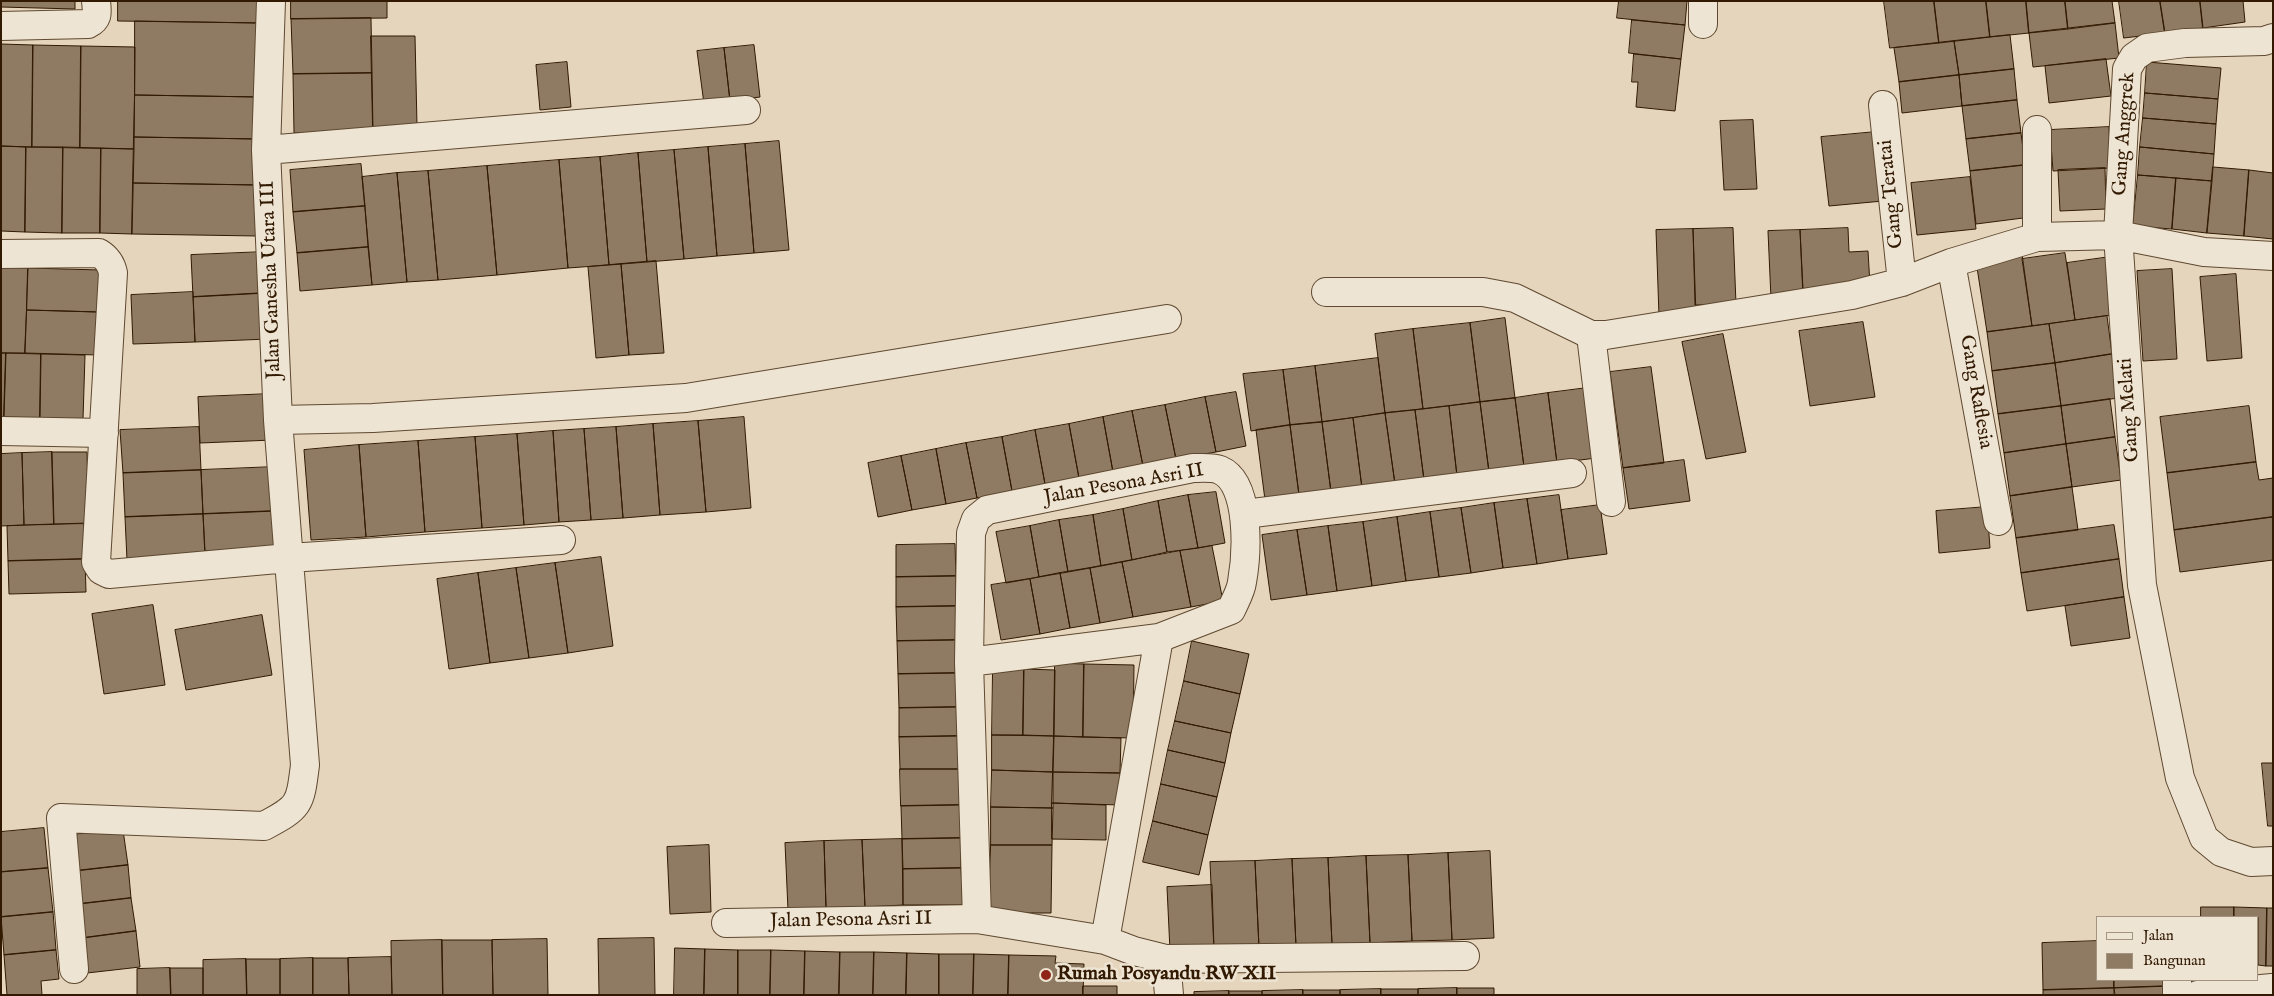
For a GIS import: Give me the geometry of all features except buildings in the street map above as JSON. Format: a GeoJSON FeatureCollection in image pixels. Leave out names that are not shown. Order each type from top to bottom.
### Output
{"type":"FeatureCollection","features":[{"type":"Feature","properties":{"kind":"street","name":"Jalan Ganesha Utara III"},"geometry":{"type":"LineString","coordinates":[[74,969],[61,818],[264,826],[290,812],[300,799],[305,765],[278,420],[266,150],[271,1]]}},
{"type":"Feature","properties":{"kind":"street"},"geometry":{"type":"LineString","coordinates":[[1,26],[88,24],[95,11]]}},
{"type":"Feature","properties":{"kind":"street","name":"Gang Anggrek"},"geometry":{"type":"LineString","coordinates":[[2118,235],[2127,69],[2134,57],[2147,48],[2185,43],[2264,41],[2273,38]]}},
{"type":"Feature","properties":{"kind":"street","name":"Gang Teratai"},"geometry":{"type":"LineString","coordinates":[[1882,105],[1902,282]]}},
{"type":"Feature","properties":{"kind":"street"},"geometry":{"type":"LineString","coordinates":[[266,150],[746,110]]}},
{"type":"Feature","properties":{"kind":"street"},"geometry":{"type":"LineString","coordinates":[[2036,237],[2037,130]]}},
{"type":"Feature","properties":{"kind":"street"},"geometry":{"type":"LineString","coordinates":[[1326,292],[1483,292],[1515,298],[1591,335],[1606,335],[1852,295],[1902,282],[1951,263],[2036,237],[2118,235],[2204,252],[2273,256]]}},
{"type":"Feature","properties":{"kind":"street","name":"Gang Melati"},"geometry":{"type":"LineString","coordinates":[[2118,235],[2142,585],[2180,778],[2204,838],[2229,855],[2251,862],[2273,861]]}},
{"type":"Feature","properties":{"kind":"street"},"geometry":{"type":"LineString","coordinates":[[1,254],[99,253],[106,257],[111,264],[113,273],[96,562],[100,570],[109,574],[289,558],[561,540]]}},
{"type":"Feature","properties":{"kind":"street","name":"Gang Raflesia"},"geometry":{"type":"LineString","coordinates":[[1951,263],[1998,521]]}},
{"type":"Feature","properties":{"kind":"street"},"geometry":{"type":"LineString","coordinates":[[278,420],[373,418],[686,398],[1167,319]]}},
{"type":"Feature","properties":{"kind":"street"},"geometry":{"type":"LineString","coordinates":[[1591,335],[1611,502]]}},
{"type":"Feature","properties":{"kind":"street"},"geometry":{"type":"LineString","coordinates":[[1,431],[104,433]]}},
{"type":"Feature","properties":{"kind":"street","name":"Jalan Pesona Asri II"},"geometry":{"type":"LineString","coordinates":[[969,662],[1159,638],[1231,610],[1242,583],[1245,514],[1236,488],[1228,474],[1219,469],[1193,468],[987,510],[976,519],[971,533],[969,662],[976,919]]}},
{"type":"Feature","properties":{"kind":"street"},"geometry":{"type":"LineString","coordinates":[[1245,514],[1572,473]]}},
{"type":"Feature","properties":{"kind":"street"},"geometry":{"type":"LineString","coordinates":[[1105,940],[1159,638]]}},
{"type":"Feature","properties":{"kind":"street","name":"Jalan Pesona Asri II"},"geometry":{"type":"LineString","coordinates":[[726,922],[976,919],[1105,940],[1134,951],[1166,958],[1465,956]]}},
{"type":"Feature","properties":{"kind":"street"},"geometry":{"type":"LineString","coordinates":[[1166,958],[1169,995]]}},
{"type":"Feature","properties":{"kind":"street"},"geometry":{"type":"LineString","coordinates":[[2177,981],[2177,995]]}},
{"type":"Feature","properties":{"kind":"street"},"geometry":{"type":"LineString","coordinates":[[2198,995],[2272,988]]}},
{"type":"Feature","properties":{"kind":"place","name":"Rumah Posyandu RW XII"},"geometry":{"type":"Point","coordinates":[1046,975]}}]}
